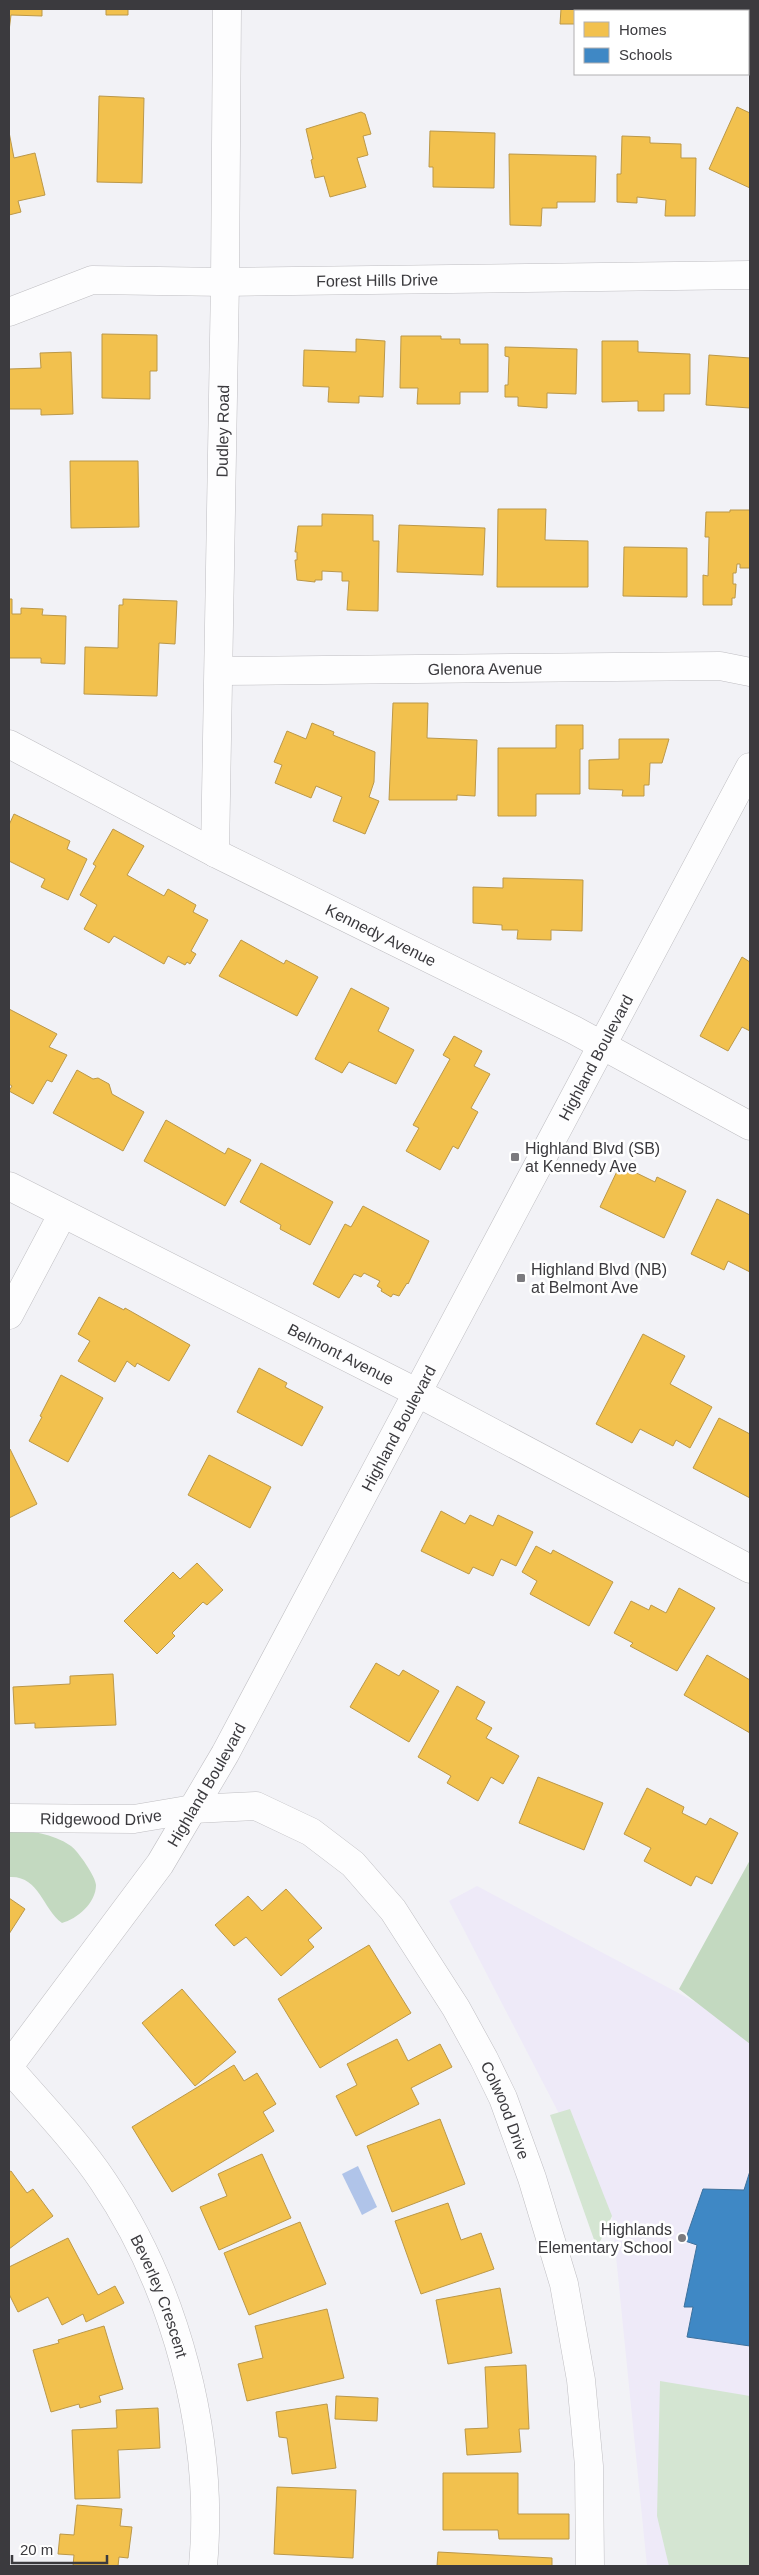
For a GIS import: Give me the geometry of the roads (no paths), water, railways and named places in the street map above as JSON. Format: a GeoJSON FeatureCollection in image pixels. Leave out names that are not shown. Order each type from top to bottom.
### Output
{"type":"FeatureCollection","features":[{"type":"Feature","properties":{"kind":"street","name":"Dudley Road"},"geometry":{"type":"LineString","coordinates":[[215,852],[220,671],[227,9]]}},
{"type":"Feature","properties":{"kind":"street","name":"Forest Hills Drive"},"geometry":{"type":"LineString","coordinates":[[9,312],[92,280],[225,282],[750,275]]}},
{"type":"Feature","properties":{"kind":"street","name":"Glenora Avenue"},"geometry":{"type":"LineString","coordinates":[[220,671],[720,666],[750,672]]}},
{"type":"Feature","properties":{"kind":"street","name":"Kennedy Avenue"},"geometry":{"type":"LineString","coordinates":[[9,744],[215,852],[601,1044],[750,1126]]}},
{"type":"Feature","properties":{"kind":"street","name":"Highland Boulevard"},"geometry":{"type":"LineString","coordinates":[[9,2067],[160,1864],[225,1754],[750,767]]}},
{"type":"Feature","properties":{"kind":"street","name":"Belmont Avenue"},"geometry":{"type":"LineString","coordinates":[[9,1186],[62,1215],[416,1392],[750,1569]]}},
{"type":"Feature","properties":{"kind":"street"},"geometry":{"type":"LineString","coordinates":[[9,1315],[62,1215]]}},
{"type":"Feature","properties":{"kind":"street","name":"Colwood Drive"},"geometry":{"type":"LineString","coordinates":[[193,1809],[256,1806],[311,1832],[353,1864],[393,1910],[456,2008],[484,2059],[503,2098],[532,2178],[564,2284],[581,2380],[590,2466],[590,2566]]}},
{"type":"Feature","properties":{"kind":"street","name":"Ridgewood Drive"},"geometry":{"type":"LineString","coordinates":[[9,1818],[134,1819],[193,1809]]}},
{"type":"Feature","properties":{"kind":"street","name":"Beverley Crescent"},"geometry":{"type":"LineString","coordinates":[[9,2067],[102,2180],[132,2228],[154,2278],[183,2354],[201,2442],[207,2531],[203,2566]]}},
{"type":"Feature","properties":{"kind":"water"},"geometry":{"type":"Polygon","coordinates":[[[358,2166],[377,2207],[362,2215],[342,2174],[358,2166]]]}},
{"type":"Feature","properties":{"kind":"place","name":"Highland Blvd (SB) at Kennedy Ave"},"geometry":{"type":"Point","coordinates":[515,1157]}},
{"type":"Feature","properties":{"kind":"place","name":"Highland Blvd (NB) at Belmont Ave"},"geometry":{"type":"Point","coordinates":[521,1278]}},
{"type":"Feature","properties":{"kind":"place","name":"Highlands Elementary School"},"geometry":{"type":"Point","coordinates":[682,2238]}}]}
